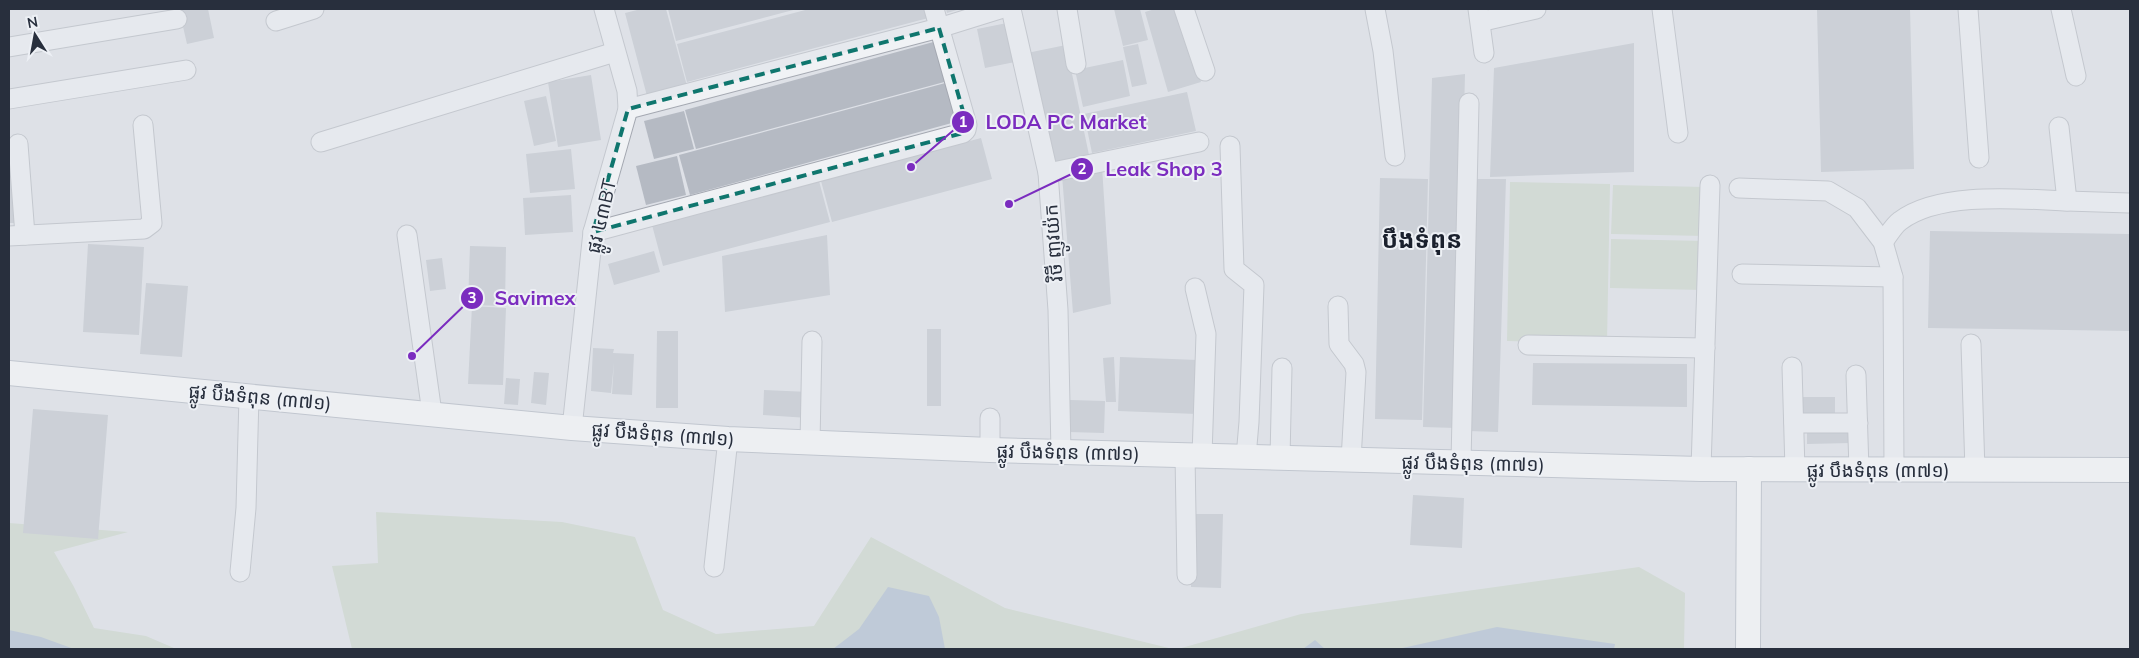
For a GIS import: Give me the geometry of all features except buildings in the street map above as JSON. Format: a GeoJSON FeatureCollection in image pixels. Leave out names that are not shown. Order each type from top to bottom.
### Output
{"type":"FeatureCollection","features":[{"type":"Feature","properties":{"kind":"main road","name":"ផ្លូវ បឹងទំពុន (៣៧១)"},"geometry":{"type":"LineString","coordinates":[[9,373],[572,428],[810,443],[1193,456],[1702,469],[1894,471],[2130,470]]}},
{"type":"Feature","properties":{"kind":"main road"},"geometry":{"type":"LineString","coordinates":[[1748,649],[1749,469]]}},
{"type":"Feature","properties":{"kind":"street"},"geometry":{"type":"LineString","coordinates":[[276,21],[314,9]]}},
{"type":"Feature","properties":{"kind":"street","name":"ផ្លូវ ៤៣BT"},"geometry":{"type":"LineString","coordinates":[[572,428],[594,232],[628,109],[627,92],[604,9]]}},
{"type":"Feature","properties":{"kind":"street"},"geometry":{"type":"LineString","coordinates":[[594,232],[963,133],[967,125],[934,9]]}},
{"type":"Feature","properties":{"kind":"street","name":"វិថី ញូវយ៉ក"},"geometry":{"type":"LineString","coordinates":[[1011,9],[1048,173],[1058,310],[1061,452]]}},
{"type":"Feature","properties":{"kind":"street"},"geometry":{"type":"LineString","coordinates":[[1067,9],[1076,64]]}},
{"type":"Feature","properties":{"kind":"street"},"geometry":{"type":"LineString","coordinates":[[1184,9],[1205,71]]}},
{"type":"Feature","properties":{"kind":"street"},"geometry":{"type":"LineString","coordinates":[[1375,9],[1383,51],[1395,156]]}},
{"type":"Feature","properties":{"kind":"street"},"geometry":{"type":"LineString","coordinates":[[1484,53],[1483,14],[1536,9]]}},
{"type":"Feature","properties":{"kind":"street"},"geometry":{"type":"LineString","coordinates":[[1662,9],[1678,133]]}},
{"type":"Feature","properties":{"kind":"street"},"geometry":{"type":"LineString","coordinates":[[1968,9],[1979,158]]}},
{"type":"Feature","properties":{"kind":"street"},"geometry":{"type":"LineString","coordinates":[[2060,9],[2076,76]]}},
{"type":"Feature","properties":{"kind":"street"},"geometry":{"type":"LineString","coordinates":[[628,109],[939,28],[990,10]]}},
{"type":"Feature","properties":{"kind":"street"},"geometry":{"type":"LineString","coordinates":[[9,48],[177,19]]}},
{"type":"Feature","properties":{"kind":"street"},"geometry":{"type":"LineString","coordinates":[[321,142],[615,52]]}},
{"type":"Feature","properties":{"kind":"street"},"geometry":{"type":"LineString","coordinates":[[9,100],[186,70]]}},
{"type":"Feature","properties":{"kind":"street"},"geometry":{"type":"LineString","coordinates":[[1460,462],[1469,103]]}},
{"type":"Feature","properties":{"kind":"street"},"geometry":{"type":"LineString","coordinates":[[18,144],[17,235],[144,229],[152,223],[143,125]]}},
{"type":"Feature","properties":{"kind":"street"},"geometry":{"type":"LineString","coordinates":[[2059,127],[2067,201]]}},
{"type":"Feature","properties":{"kind":"street"},"geometry":{"type":"LineString","coordinates":[[1048,173],[1199,142]]}},
{"type":"Feature","properties":{"kind":"street"},"geometry":{"type":"LineString","coordinates":[[1230,146],[1234,269],[1254,285],[1246,457]]}},
{"type":"Feature","properties":{"kind":"street"},"geometry":{"type":"LineString","coordinates":[[1702,469],[1710,185]]}},
{"type":"Feature","properties":{"kind":"street"},"geometry":{"type":"LineString","coordinates":[[1740,188],[1828,191],[1857,208],[1883,242],[1893,277],[1894,471]]}},
{"type":"Feature","properties":{"kind":"street"},"geometry":{"type":"LineString","coordinates":[[1883,242],[1899,221],[1927,207],[1968,199],[2129,203]]}},
{"type":"Feature","properties":{"kind":"street"},"geometry":{"type":"LineString","coordinates":[[407,236],[432,413]]}},
{"type":"Feature","properties":{"kind":"street"},"geometry":{"type":"LineString","coordinates":[[1742,274],[1893,277]]}},
{"type":"Feature","properties":{"kind":"street"},"geometry":{"type":"LineString","coordinates":[[1187,575],[1193,456],[1206,334],[1195,288]]}},
{"type":"Feature","properties":{"kind":"street"},"geometry":{"type":"LineString","coordinates":[[1338,306],[1339,344],[1354,364],[1356,372],[1351,460]]}},
{"type":"Feature","properties":{"kind":"street"},"geometry":{"type":"LineString","coordinates":[[810,443],[812,341]]}},
{"type":"Feature","properties":{"kind":"street"},"geometry":{"type":"LineString","coordinates":[[1971,344],[1975,470]]}},
{"type":"Feature","properties":{"kind":"street"},"geometry":{"type":"LineString","coordinates":[[1528,345],[1705,348]]}},
{"type":"Feature","properties":{"kind":"street"},"geometry":{"type":"LineString","coordinates":[[1792,367],[1795,470]]}},
{"type":"Feature","properties":{"kind":"street"},"geometry":{"type":"LineString","coordinates":[[1280,458],[1282,368]]}},
{"type":"Feature","properties":{"kind":"street"},"geometry":{"type":"LineString","coordinates":[[1856,375],[1859,470]]}},
{"type":"Feature","properties":{"kind":"street"},"geometry":{"type":"LineString","coordinates":[[240,572],[246,508],[249,396]]}},
{"type":"Feature","properties":{"kind":"street"},"geometry":{"type":"LineString","coordinates":[[990,418],[990,450]]}},
{"type":"Feature","properties":{"kind":"street"},"geometry":{"type":"LineString","coordinates":[[1794,423],[1858,422]]}},
{"type":"Feature","properties":{"kind":"street"},"geometry":{"type":"LineString","coordinates":[[714,567],[728,439]]}},
{"type":"Feature","properties":{"kind":"highlighted area"},"geometry":{"type":"Polygon","coordinates":[[[939,28],[967,125],[963,133],[593,232],[628,109],[939,28]]]}},
{"type":"Feature","properties":{"kind":"green space"},"geometry":{"type":"Polygon","coordinates":[[[1510,182],[1610,184],[1607,343],[1507,341],[1510,182]]]}},
{"type":"Feature","properties":{"kind":"green space"},"geometry":{"type":"Polygon","coordinates":[[[1613,185],[1706,187],[1705,236],[1611,234],[1613,185]]]}},
{"type":"Feature","properties":{"kind":"green space"},"geometry":{"type":"Polygon","coordinates":[[[1611,239],[1706,241],[1704,290],[1610,288],[1611,239]]]}},
{"type":"Feature","properties":{"kind":"green space"},"geometry":{"type":"Polygon","coordinates":[[[376,512],[562,522],[635,537],[663,610],[716,634],[814,626],[871,537],[1005,608],[1173,649],[352,649],[332,566],[378,563],[376,512]]]}},
{"type":"Feature","properties":{"kind":"green space"},"geometry":{"type":"Polygon","coordinates":[[[9,523],[128,532],[54,552],[94,628],[146,636],[174,648],[186,649],[9,649],[9,523]]]}},
{"type":"Feature","properties":{"kind":"green space"},"geometry":{"type":"Polygon","coordinates":[[[1639,567],[1685,593],[1684,649],[1178,649],[1301,614],[1639,567]]]}},
{"type":"Feature","properties":{"kind":"water"},"geometry":{"type":"Polygon","coordinates":[[[888,587],[929,596],[939,617],[945,649],[833,649],[859,629],[888,587]]]}},
{"type":"Feature","properties":{"kind":"water"},"geometry":{"type":"Polygon","coordinates":[[[1497,627],[1615,644],[1614,649],[1398,649],[1497,627]]]}},
{"type":"Feature","properties":{"kind":"water"},"geometry":{"type":"Polygon","coordinates":[[[9,630],[41,637],[74,649],[9,649],[9,630]]]}},
{"type":"Feature","properties":{"kind":"water"},"geometry":{"type":"Polygon","coordinates":[[[1315,640],[1325,649],[1303,649],[1315,640]]]}},
{"type":"Feature","properties":{"kind":"place","name":"LODA PC Market"},"geometry":{"type":"Point","coordinates":[911,167]}},
{"type":"Feature","properties":{"kind":"place","name":"Leak Shop 3"},"geometry":{"type":"Point","coordinates":[1009,204]}},
{"type":"Feature","properties":{"kind":"place","name":"Savimex"},"geometry":{"type":"Point","coordinates":[412,356]}},
{"type":"Feature","properties":{"kind":"district","name":"បឹងទំពុន"},"geometry":{"type":"Point","coordinates":[1422,240]}}]}
